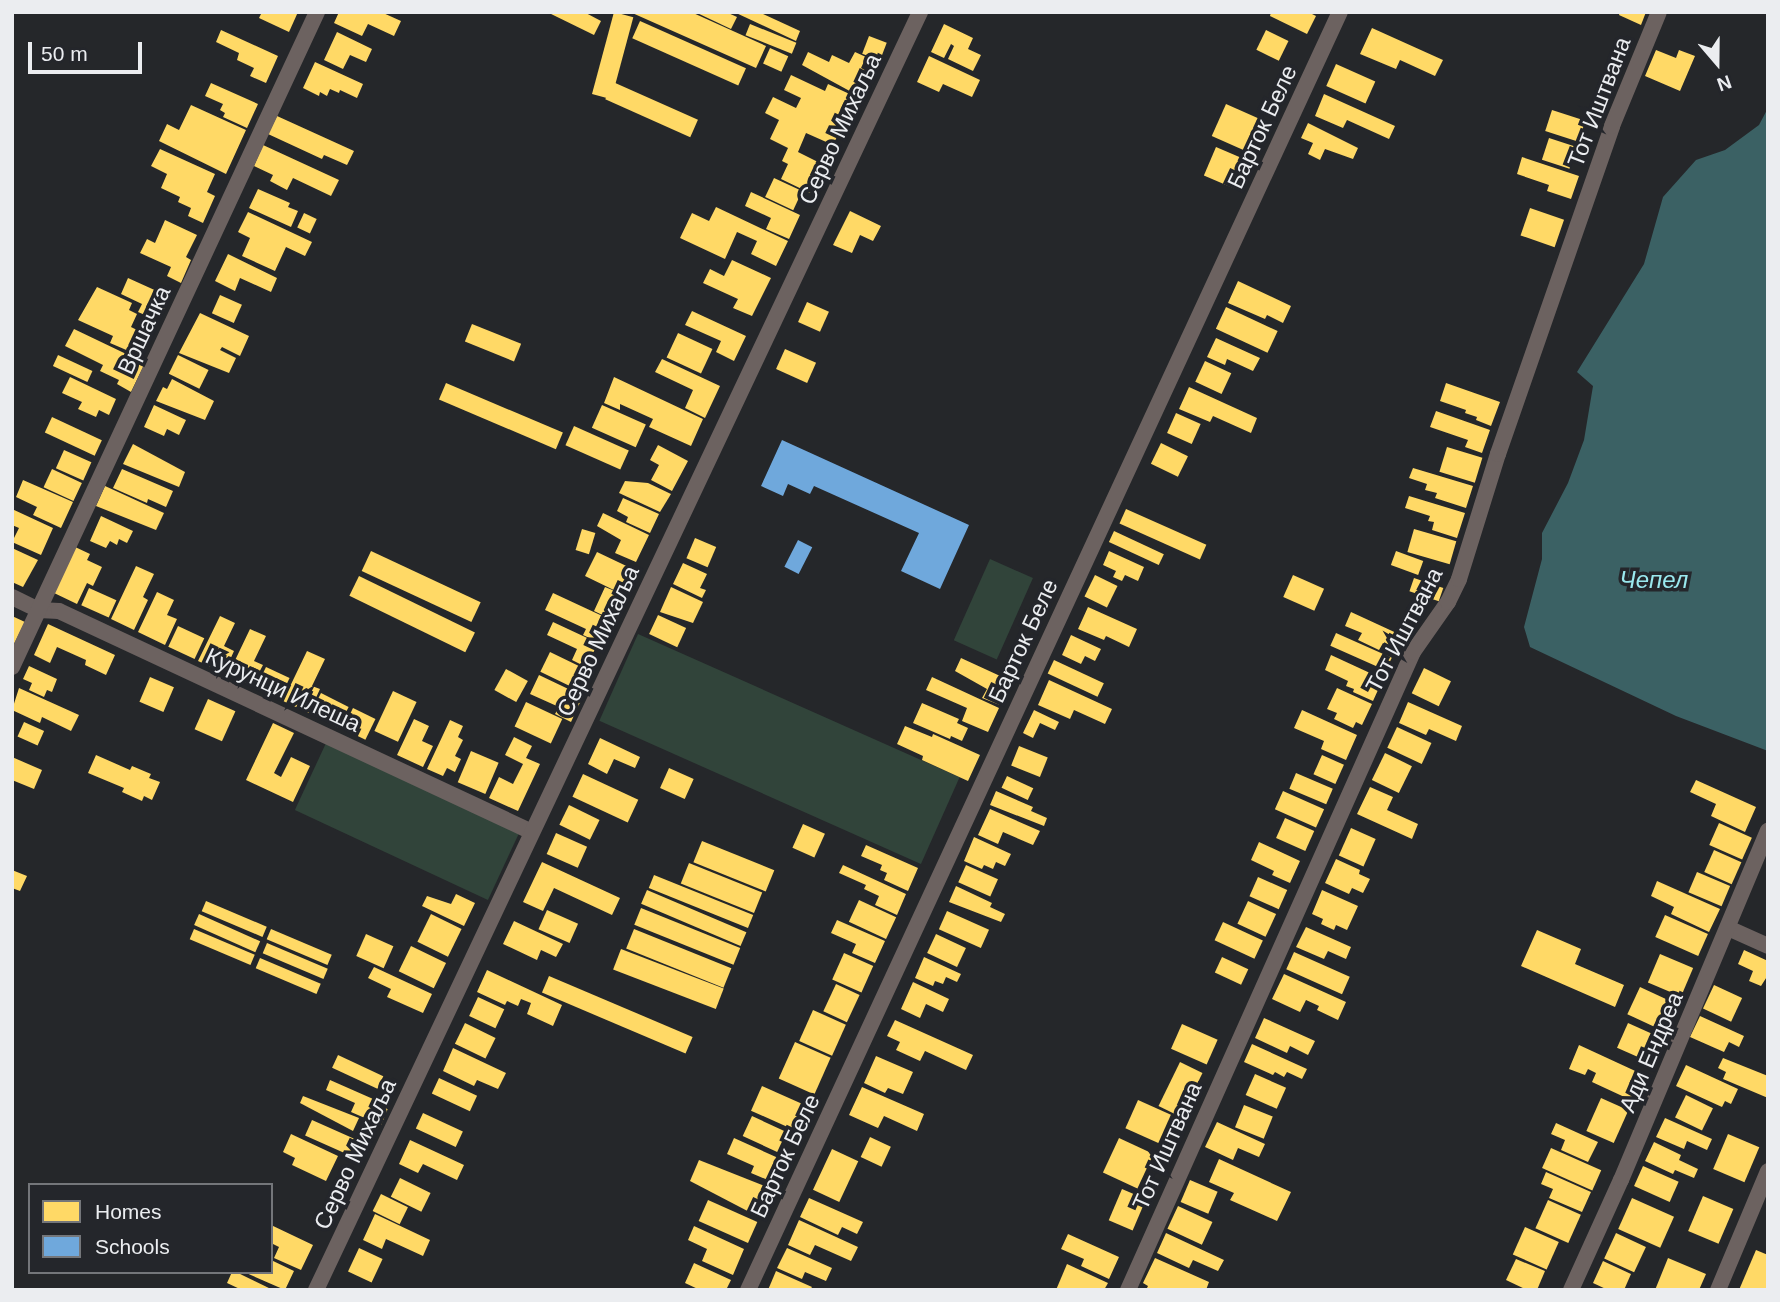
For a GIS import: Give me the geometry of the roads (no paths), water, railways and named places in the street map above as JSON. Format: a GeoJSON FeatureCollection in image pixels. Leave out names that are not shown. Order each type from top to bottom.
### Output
{"type":"FeatureCollection","features":[{"type":"Feature","properties":{"kind":"street","name":"Вршачка"},"geometry":{"type":"LineString","coordinates":[[12,667],[317,12]]}},
{"type":"Feature","properties":{"kind":"street","name":"Серво Михаља"},"geometry":{"type":"LineString","coordinates":[[316,1290],[920,12]]}},
{"type":"Feature","properties":{"kind":"street","name":"Барток Беле"},"geometry":{"type":"LineString","coordinates":[[748,1290],[1340,12]]}},
{"type":"Feature","properties":{"kind":"street","name":"Тот Иштвана"},"geometry":{"type":"LineString","coordinates":[[1128,1290],[1413,652],[1448,602],[1460,579],[1498,454],[1612,126],[1659,12]]}},
{"type":"Feature","properties":{"kind":"street","name":"Курунци Илеша"},"geometry":{"type":"LineString","coordinates":[[12,597],[39,610],[59,611],[533,832]]}},
{"type":"Feature","properties":{"kind":"street","name":"Ади Ендреа"},"geometry":{"type":"LineString","coordinates":[[1571,1290],[1768,831]]}},
{"type":"Feature","properties":{"kind":"street"},"geometry":{"type":"LineString","coordinates":[[1728,928],[1768,946]]}},
{"type":"Feature","properties":{"kind":"street"},"geometry":{"type":"LineString","coordinates":[[1718,1290],[1768,1171]]}},
{"type":"Feature","properties":{"kind":"water","name":"Чепел"},"geometry":{"type":"Polygon","coordinates":[[[1768,108],[1768,751],[1676,716],[1530,647],[1524,627],[1542,559],[1542,533],[1568,483],[1584,440],[1593,386],[1577,372],[1644,264],[1663,197],[1696,160],[1725,150],[1759,125],[1768,108]]]}}]}
